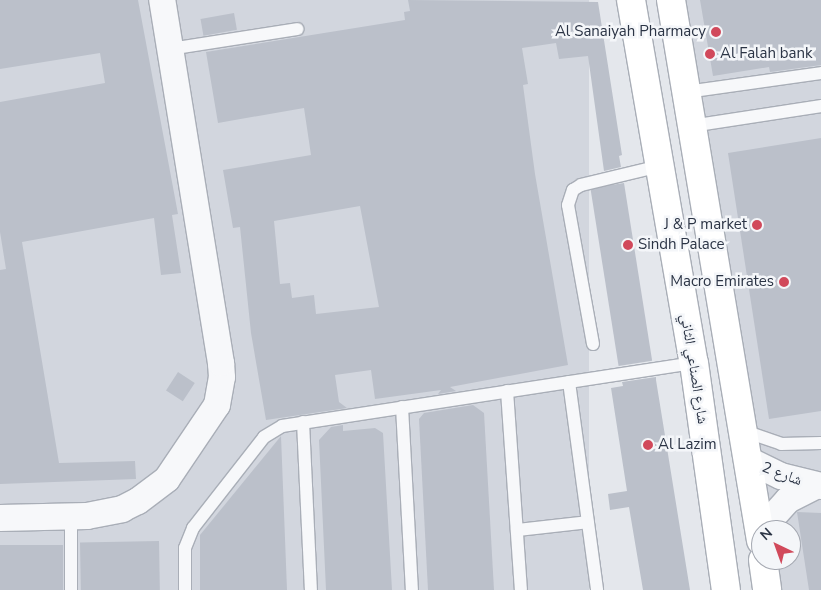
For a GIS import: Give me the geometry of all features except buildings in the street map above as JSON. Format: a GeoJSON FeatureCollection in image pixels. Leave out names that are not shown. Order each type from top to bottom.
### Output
{"type":"FeatureCollection","features":[{"type":"Feature","properties":{"kind":"main road","name":"شارع الصناعي الثاني"},"geometry":{"type":"LineString","coordinates":[[631,0],[694,363],[726,590]]}},
{"type":"Feature","properties":{"kind":"main road"},"geometry":{"type":"LineString","coordinates":[[671,0],[757,520]]}},
{"type":"Feature","properties":{"kind":"main road"},"geometry":{"type":"LineString","coordinates":[[764,570],[767,590]]}},
{"type":"Feature","properties":{"kind":"street"},"geometry":{"type":"LineString","coordinates":[[0,518],[71,516],[122,509],[154,491],[167,479],[210,418],[221,391],[221,363],[162,0]]}},
{"type":"Feature","properties":{"kind":"street","name":"شارع 2"},"geometry":{"type":"LineString","coordinates":[[748,460],[781,476],[819,486]]}},
{"type":"Feature","properties":{"kind":"street","name":"شارع 2"},"geometry":{"type":"LineString","coordinates":[[772,520],[788,500],[819,486]]}},
{"type":"Feature","properties":{"kind":"lane"},"geometry":{"type":"LineString","coordinates":[[170,49],[297,29]]}},
{"type":"Feature","properties":{"kind":"lane"},"geometry":{"type":"LineString","coordinates":[[686,92],[821,73]]}},
{"type":"Feature","properties":{"kind":"lane"},"geometry":{"type":"LineString","coordinates":[[692,126],[821,106]]}},
{"type":"Feature","properties":{"kind":"lane"},"geometry":{"type":"LineString","coordinates":[[593,344],[568,205],[573,190],[581,185],[660,166]]}},
{"type":"Feature","properties":{"kind":"lane"},"geometry":{"type":"LineString","coordinates":[[185,590],[185,548],[199,519],[264,437],[282,426],[694,363]]}},
{"type":"Feature","properties":{"kind":"lane"},"geometry":{"type":"LineString","coordinates":[[569,382],[597,590]]}},
{"type":"Feature","properties":{"kind":"lane"},"geometry":{"type":"LineString","coordinates":[[507,391],[521,590]]}},
{"type":"Feature","properties":{"kind":"lane"},"geometry":{"type":"LineString","coordinates":[[402,407],[412,590]]}},
{"type":"Feature","properties":{"kind":"lane"},"geometry":{"type":"LineString","coordinates":[[303,422],[311,590]]}},
{"type":"Feature","properties":{"kind":"lane"},"geometry":{"type":"LineString","coordinates":[[743,431],[781,444],[821,443]]}},
{"type":"Feature","properties":{"kind":"lane"},"geometry":{"type":"LineString","coordinates":[[71,516],[71,590]]}},
{"type":"Feature","properties":{"kind":"lane"},"geometry":{"type":"LineString","coordinates":[[517,530],[588,522]]}},
{"type":"Feature","properties":{"kind":"shaded area"},"geometry":{"type":"Polygon","coordinates":[[[0,0],[589,0],[589,590],[0,590],[0,0]]]}},
{"type":"Feature","properties":{"kind":"shaded area"},"geometry":{"type":"Polygon","coordinates":[[[683,0],[821,0],[821,590],[781,590],[778,570],[801,570],[801,520],[769,520],[683,0]]]}},
{"type":"Feature","properties":{"kind":"place","name":"Al Sanaiyah Pharmacy"},"geometry":{"type":"Point","coordinates":[716,32]}},
{"type":"Feature","properties":{"kind":"place","name":"Al Falah bank"},"geometry":{"type":"Point","coordinates":[710,54]}},
{"type":"Feature","properties":{"kind":"place","name":"J & P market"},"geometry":{"type":"Point","coordinates":[757,225]}},
{"type":"Feature","properties":{"kind":"place","name":"Sindh Palace"},"geometry":{"type":"Point","coordinates":[628,245]}},
{"type":"Feature","properties":{"kind":"place","name":"Macro Emirates"},"geometry":{"type":"Point","coordinates":[784,282]}},
{"type":"Feature","properties":{"kind":"place","name":"Al Lazim"},"geometry":{"type":"Point","coordinates":[648,445]}}]}
